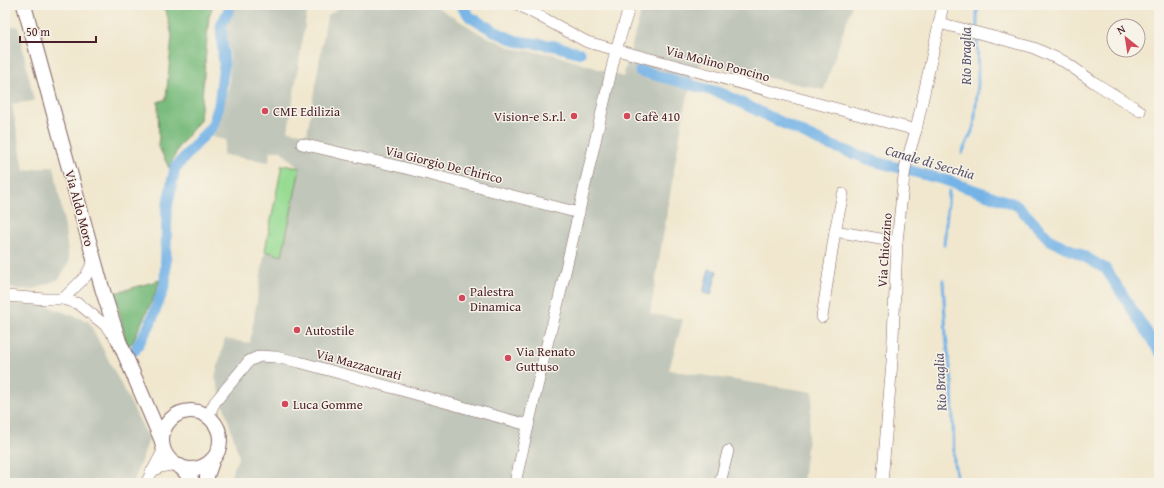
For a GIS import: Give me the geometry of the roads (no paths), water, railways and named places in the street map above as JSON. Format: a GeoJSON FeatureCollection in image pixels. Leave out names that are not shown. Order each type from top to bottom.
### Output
{"type":"FeatureCollection","features":[{"type":"Feature","properties":{"kind":"main road","name":"Via Aldo Moro"},"geometry":{"type":"LineString","coordinates":[[24,5],[94,260],[121,346],[148,406],[163,445]]}},
{"type":"Feature","properties":{"kind":"main road"},"geometry":{"type":"LineString","coordinates":[[148,406],[159,414],[172,418]]}},
{"type":"Feature","properties":{"kind":"main road"},"geometry":{"type":"LineString","coordinates":[[193,483],[178,465],[167,456],[163,445],[163,433],[166,425],[172,418],[180,413],[190,411],[199,412],[208,416],[215,423],[219,432],[220,441],[218,451],[213,459],[207,476],[207,483]]}},
{"type":"Feature","properties":{"kind":"main road"},"geometry":{"type":"LineString","coordinates":[[178,465],[188,468],[196,468],[205,465],[213,459]]}},
{"type":"Feature","properties":{"kind":"street","name":"Via Molino Poncino"},"geometry":{"type":"LineString","coordinates":[[519,5],[587,42],[916,130]]}},
{"type":"Feature","properties":{"kind":"street"},"geometry":{"type":"LineString","coordinates":[[515,483],[546,348],[558,304],[616,50],[630,5]]}},
{"type":"Feature","properties":{"kind":"street","name":"Via Chiozzino"},"geometry":{"type":"LineString","coordinates":[[882,483],[892,362],[897,242],[904,176],[916,130],[944,5]]}},
{"type":"Feature","properties":{"kind":"street"},"geometry":{"type":"LineString","coordinates":[[940,23],[1034,48],[1065,62],[1140,111]]}},
{"type":"Feature","properties":{"kind":"street","name":"Via Giorgio De Chirico"},"geometry":{"type":"LineString","coordinates":[[302,144],[401,167],[579,213]]}},
{"type":"Feature","properties":{"kind":"street"},"geometry":{"type":"LineString","coordinates":[[822,317],[835,231],[843,194]]}},
{"type":"Feature","properties":{"kind":"street"},"geometry":{"type":"LineString","coordinates":[[835,231],[897,242]]}},
{"type":"Feature","properties":{"kind":"street"},"geometry":{"type":"LineString","coordinates":[[64,299],[86,276],[94,260]]}},
{"type":"Feature","properties":{"kind":"street"},"geometry":{"type":"LineString","coordinates":[[5,296],[64,299],[79,304],[104,325],[121,346]]}},
{"type":"Feature","properties":{"kind":"street","name":"Via Mazzacurati"},"geometry":{"type":"LineString","coordinates":[[208,416],[215,402],[249,361],[260,356],[299,362],[528,425]]}},
{"type":"Feature","properties":{"kind":"street"},"geometry":{"type":"LineString","coordinates":[[146,483],[163,445]]}},
{"type":"Feature","properties":{"kind":"street"},"geometry":{"type":"LineString","coordinates":[[720,483],[728,451]]}},
{"type":"Feature","properties":{"kind":"street"},"geometry":{"type":"LineString","coordinates":[[151,472],[160,467],[178,465]]}},
{"type":"Feature","properties":{"kind":"water"},"geometry":{"type":"Polygon","coordinates":[[[709,269],[717,271],[711,295],[703,293],[709,269]]]}},
{"type":"Feature","properties":{"kind":"waterway","name":"Canale di Secchia"},"geometry":{"type":"LineString","coordinates":[[135,350],[150,324],[165,285],[167,208],[175,168],[213,125],[219,105],[224,64],[221,26],[231,5]]}},
{"type":"Feature","properties":{"kind":"waterway","name":"Canale di Secchia"},"geometry":{"type":"LineString","coordinates":[[461,5],[470,17],[496,32],[516,41],[555,46],[580,53]]}},
{"type":"Feature","properties":{"kind":"waterway","name":"Rio Braglia"},"geometry":{"type":"LineString","coordinates":[[977,5],[977,30]]}},
{"type":"Feature","properties":{"kind":"waterway","name":"Rio Braglia"},"geometry":{"type":"LineString","coordinates":[[962,153],[974,127],[978,83],[977,36]]}},
{"type":"Feature","properties":{"kind":"waterway","name":"Canale di Secchia"},"geometry":{"type":"LineString","coordinates":[[640,71],[721,93],[824,143],[877,162],[945,180],[1017,205],[1050,240],[1078,253],[1106,269],[1159,351]]}},
{"type":"Feature","properties":{"kind":"waterway","name":"Rio Braglia"},"geometry":{"type":"LineString","coordinates":[[944,245],[949,191]]}},
{"type":"Feature","properties":{"kind":"waterway","name":"Rio Braglia"},"geometry":{"type":"LineString","coordinates":[[943,280],[946,336],[952,383],[954,463],[958,483]]}},
{"type":"Feature","properties":{"kind":"place","name":"CME Edilizia"},"geometry":{"type":"Point","coordinates":[265,111]}},
{"type":"Feature","properties":{"kind":"place","name":"Vision-e S.r.l."},"geometry":{"type":"Point","coordinates":[574,116]}},
{"type":"Feature","properties":{"kind":"place","name":"Cafè 410"},"geometry":{"type":"Point","coordinates":[627,116]}},
{"type":"Feature","properties":{"kind":"place","name":"Palestra Dinamica"},"geometry":{"type":"Point","coordinates":[462,298]}},
{"type":"Feature","properties":{"kind":"place","name":"Autostile"},"geometry":{"type":"Point","coordinates":[297,330]}},
{"type":"Feature","properties":{"kind":"place","name":"Via Renato Guttuso"},"geometry":{"type":"Point","coordinates":[508,358]}},
{"type":"Feature","properties":{"kind":"place","name":"Luca Gomme"},"geometry":{"type":"Point","coordinates":[285,404]}}]}
